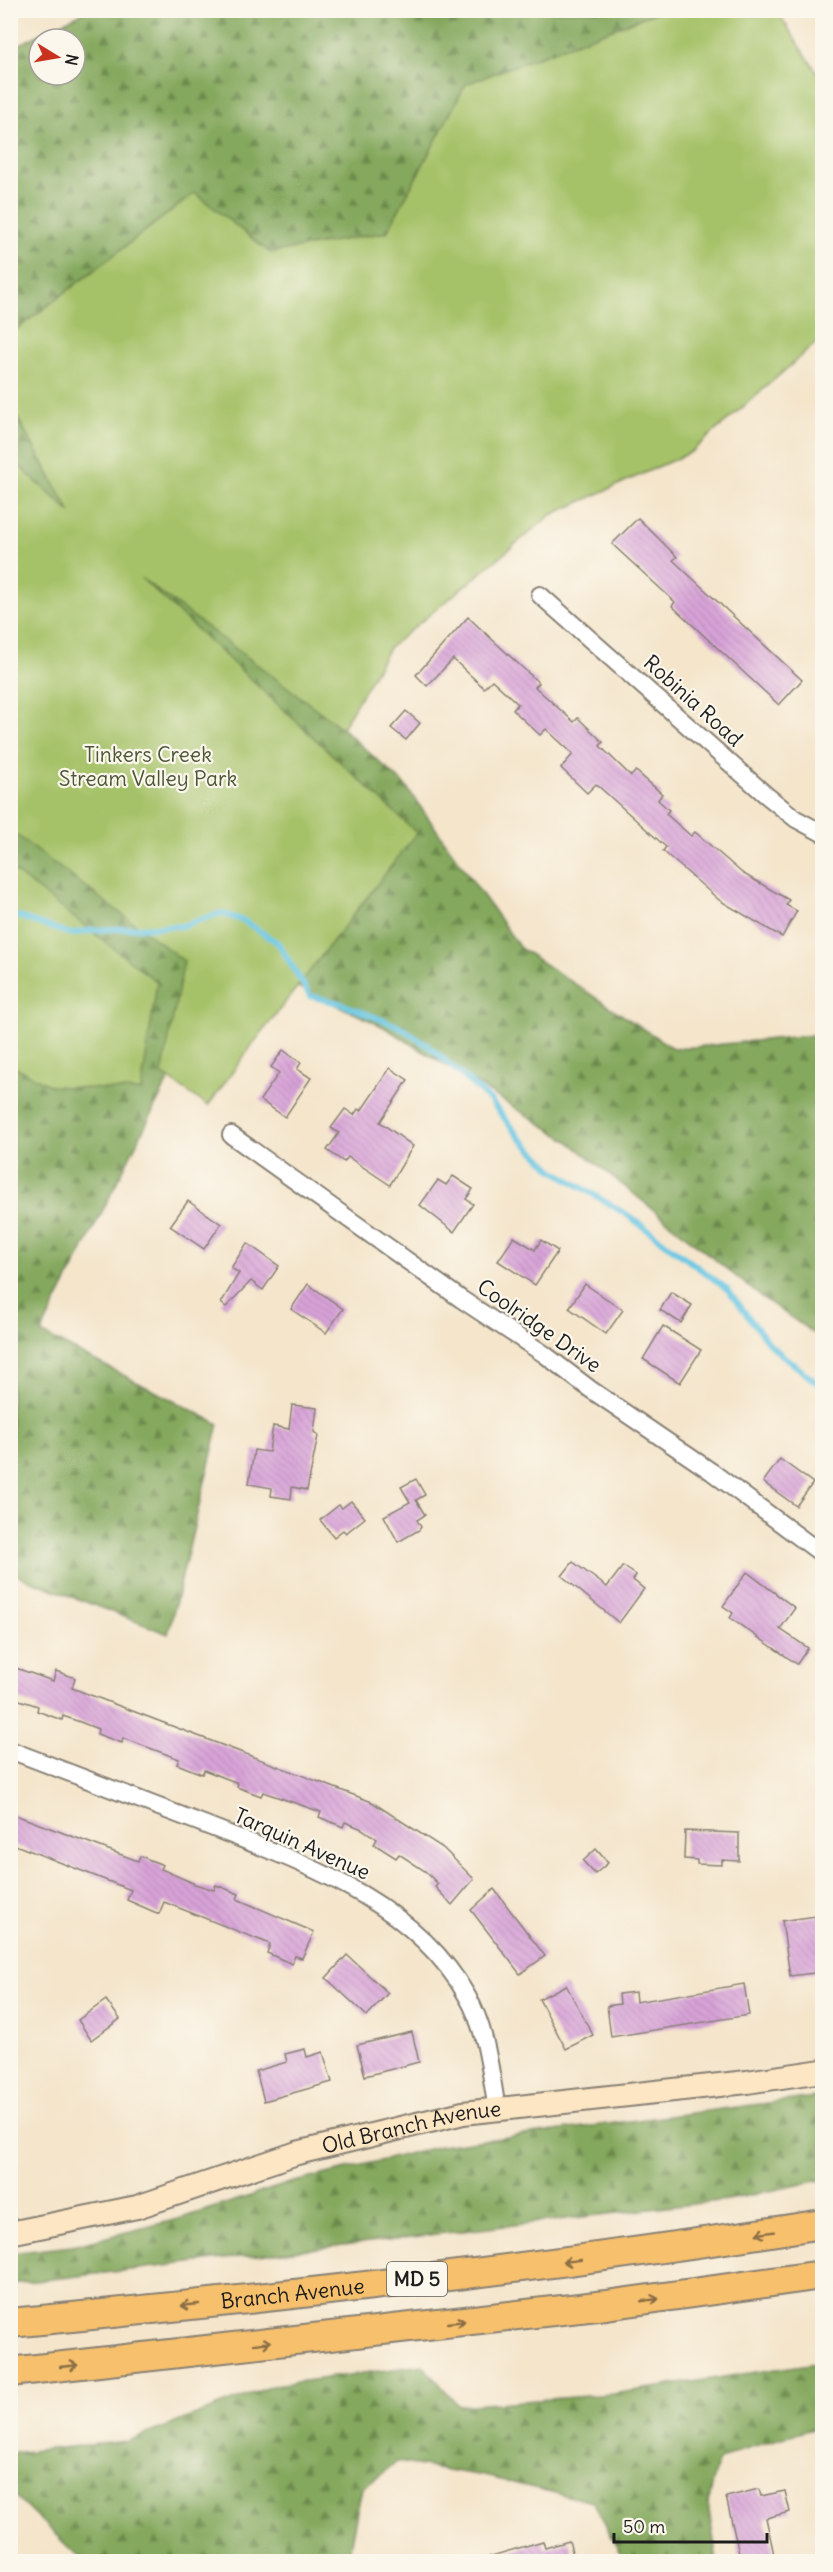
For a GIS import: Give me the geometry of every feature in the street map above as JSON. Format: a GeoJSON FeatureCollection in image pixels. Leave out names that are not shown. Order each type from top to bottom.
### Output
{"type":"FeatureCollection","features":[{"type":"Feature","properties":{"kind":"highway","name":"Branch Avenue"},"geometry":{"type":"LineString","coordinates":[[10,2323],[535,2266],[822,2224]]}},
{"type":"Feature","properties":{"kind":"highway","name":"MD 5"},"geometry":{"type":"LineString","coordinates":[[10,2372],[606,2306],[822,2275]]}},
{"type":"Feature","properties":{"kind":"main road","name":"Old Branch Avenue"},"geometry":{"type":"LineString","coordinates":[[10,2233],[137,2207],[251,2167],[349,2139],[463,2113],[822,2071]]}},
{"type":"Feature","properties":{"kind":"street","name":"Robinia Road"},"geometry":{"type":"LineString","coordinates":[[540,595],[766,795],[796,819],[822,833]]}},
{"type":"Feature","properties":{"kind":"street","name":"Coolridge Drive"},"geometry":{"type":"LineString","coordinates":[[231,1135],[461,1299],[704,1466],[822,1554]]}},
{"type":"Feature","properties":{"kind":"street","name":"Tarquin Avenue"},"geometry":{"type":"LineString","coordinates":[[10,1750],[306,1865],[362,1894],[399,1919],[448,1968],[474,2010],[485,2043],[497,2109]]}},
{"type":"Feature","properties":{"kind":"green space"},"geometry":{"type":"Polygon","coordinates":[[[86,11],[660,11],[466,84],[387,232],[270,253],[195,193],[11,334],[10,49],[27,40],[27,87],[87,87],[87,27],[54,27],[86,11]]]}},
{"type":"Feature","properties":{"kind":"green space","name":"Tinkers Creek Stream Valley Park"},"geometry":{"type":"Polygon","coordinates":[[[660,11],[777,11],[822,80],[822,338],[691,452],[551,515],[389,648],[342,728],[141,578],[417,833],[252,1045],[208,1106],[162,1074],[184,961],[11,831],[11,459],[71,513],[11,406],[11,334],[195,193],[270,253],[387,232],[466,84],[660,11]]]}},
{"type":"Feature","properties":{"kind":"green space","name":"Tinkers Creek Stream Valley Park"},"geometry":{"type":"Polygon","coordinates":[[[10,406],[83,534],[342,728],[405,785],[520,948],[674,1049],[822,1034],[822,1339],[760,1296],[567,1140],[384,1027],[231,956],[41,1333],[219,1424],[168,1634],[11,1573],[10,406]]]}},
{"type":"Feature","properties":{"kind":"green space"},"geometry":{"type":"Polygon","coordinates":[[[11,869],[157,982],[141,1091],[51,1086],[11,1065],[11,869]]]}},
{"type":"Feature","properties":{"kind":"green space"},"geometry":{"type":"Polygon","coordinates":[[[822,2096],[822,2180],[727,2200],[11,2284],[11,2253],[72,2246],[178,2219],[290,2183],[440,2146],[822,2096]]]}},
{"type":"Feature","properties":{"kind":"green space"},"geometry":{"type":"Polygon","coordinates":[[[822,2362],[822,2426],[738,2451],[718,2461],[708,2504],[717,2561],[625,2561],[593,2502],[484,2476],[397,2462],[362,2488],[347,2561],[83,2561],[11,2492],[11,2453],[128,2441],[275,2385],[423,2365],[459,2406],[613,2394],[822,2362]]]}},
{"type":"Feature","properties":{"kind":"building"},"geometry":{"type":"Polygon","coordinates":[[[638,518],[677,557],[673,560],[676,563],[802,680],[779,705],[672,606],[675,602],[612,544],[638,518]]]}},
{"type":"Feature","properties":{"kind":"building"},"geometry":{"type":"Polygon","coordinates":[[[468,617],[539,683],[535,687],[574,722],[578,718],[603,742],[600,746],[631,776],[636,771],[662,794],[658,800],[669,810],[666,814],[691,836],[695,832],[742,873],[789,900],[786,905],[797,911],[782,937],[719,900],[663,851],[666,847],[596,784],[587,793],[561,768],[573,754],[546,729],[540,735],[513,710],[518,704],[492,680],[484,688],[453,659],[427,686],[416,675],[468,617]]]}},
{"type":"Feature","properties":{"kind":"building"},"geometry":{"type":"Polygon","coordinates":[[[406,711],[420,723],[406,740],[391,728],[406,711]]]}},
{"type":"Feature","properties":{"kind":"building"},"geometry":{"type":"Polygon","coordinates":[[[283,1050],[301,1063],[297,1069],[311,1078],[285,1117],[260,1100],[279,1073],[271,1067],[283,1050]]]}},
{"type":"Feature","properties":{"kind":"building"},"geometry":{"type":"Polygon","coordinates":[[[390,1068],[408,1080],[380,1122],[413,1146],[390,1185],[348,1157],[344,1162],[327,1150],[339,1133],[331,1128],[345,1109],[354,1115],[358,1109],[361,1111],[390,1068]]]}},
{"type":"Feature","properties":{"kind":"building"},"geometry":{"type":"Polygon","coordinates":[[[453,1176],[473,1189],[466,1199],[473,1204],[454,1232],[420,1205],[438,1180],[446,1185],[453,1176]]]}},
{"type":"Feature","properties":{"kind":"building"},"geometry":{"type":"Polygon","coordinates":[[[188,1201],[221,1224],[204,1249],[170,1226],[188,1201]]]}},
{"type":"Feature","properties":{"kind":"building"},"geometry":{"type":"Polygon","coordinates":[[[514,1237],[535,1250],[541,1240],[558,1251],[535,1285],[498,1261],[514,1237]]]}},
{"type":"Feature","properties":{"kind":"building"},"geometry":{"type":"Polygon","coordinates":[[[247,1243],[279,1266],[263,1290],[251,1281],[226,1307],[221,1303],[239,1273],[231,1268],[247,1243]]]}},
{"type":"Feature","properties":{"kind":"building"},"geometry":{"type":"Polygon","coordinates":[[[308,1284],[343,1309],[326,1333],[291,1309],[308,1284]]]}},
{"type":"Feature","properties":{"kind":"building"},"geometry":{"type":"Polygon","coordinates":[[[585,1284],[623,1310],[606,1334],[569,1308],[585,1284]]]}},
{"type":"Feature","properties":{"kind":"building"},"geometry":{"type":"Polygon","coordinates":[[[671,1292],[692,1305],[681,1323],[660,1310],[671,1292]]]}},
{"type":"Feature","properties":{"kind":"building"},"geometry":{"type":"Polygon","coordinates":[[[663,1326],[701,1350],[680,1383],[643,1359],[663,1326]]]}},
{"type":"Feature","properties":{"kind":"building"},"geometry":{"type":"Polygon","coordinates":[[[292,1405],[317,1408],[314,1432],[318,1436],[307,1490],[292,1487],[291,1499],[271,1496],[272,1488],[249,1484],[254,1450],[269,1452],[273,1426],[289,1429],[292,1405]]]}},
{"type":"Feature","properties":{"kind":"building"},"geometry":{"type":"Polygon","coordinates":[[[780,1459],[813,1483],[796,1506],[763,1482],[780,1459]]]}},
{"type":"Feature","properties":{"kind":"building"},"geometry":{"type":"Polygon","coordinates":[[[416,1479],[425,1495],[416,1500],[425,1515],[417,1520],[421,1527],[419,1530],[398,1542],[384,1516],[410,1502],[401,1487],[416,1479]]]}},
{"type":"Feature","properties":{"kind":"building"},"geometry":{"type":"Polygon","coordinates":[[[351,1501],[365,1518],[346,1533],[343,1530],[334,1537],[320,1520],[339,1505],[342,1508],[351,1501]]]}},
{"type":"Feature","properties":{"kind":"building"},"geometry":{"type":"Polygon","coordinates":[[[573,1562],[607,1587],[623,1566],[636,1575],[633,1580],[644,1589],[619,1623],[562,1576],[573,1562]]]}},
{"type":"Feature","properties":{"kind":"building"},"geometry":{"type":"Polygon","coordinates":[[[747,1572],[795,1608],[780,1629],[808,1648],[797,1664],[730,1618],[733,1613],[723,1606],[747,1572]]]}},
{"type":"Feature","properties":{"kind":"building"},"geometry":{"type":"Polygon","coordinates":[[[10,1666],[53,1681],[56,1671],[75,1678],[72,1688],[372,1802],[443,1848],[474,1879],[452,1905],[435,1887],[438,1884],[425,1871],[399,1854],[396,1858],[374,1844],[377,1839],[362,1829],[345,1822],[343,1827],[319,1817],[321,1812],[263,1792],[261,1796],[237,1787],[238,1783],[204,1770],[202,1774],[177,1764],[179,1759],[123,1738],[122,1743],[97,1734],[98,1729],[63,1716],[62,1720],[37,1711],[38,1706],[10,1697],[10,1666]]]}},
{"type":"Feature","properties":{"kind":"building"},"geometry":{"type":"Polygon","coordinates":[[[10,1813],[138,1861],[140,1856],[163,1865],[161,1869],[195,1884],[214,1890],[216,1885],[239,1894],[237,1899],[314,1932],[302,1958],[295,1956],[292,1964],[267,1953],[270,1944],[164,1902],[159,1914],[127,1900],[131,1890],[10,1843],[10,1813]]]}},
{"type":"Feature","properties":{"kind":"building"},"geometry":{"type":"Polygon","coordinates":[[[685,1831],[739,1833],[739,1861],[722,1860],[722,1865],[697,1864],[697,1860],[684,1859],[685,1831]]]}},
{"type":"Feature","properties":{"kind":"building"},"geometry":{"type":"Polygon","coordinates":[[[596,1849],[608,1863],[595,1874],[583,1861],[596,1849]]]}},
{"type":"Feature","properties":{"kind":"building"},"geometry":{"type":"Polygon","coordinates":[[[494,1889],[545,1956],[520,1974],[471,1910],[494,1889]]]}},
{"type":"Feature","properties":{"kind":"building"},"geometry":{"type":"Polygon","coordinates":[[[822,1915],[822,1972],[790,1976],[782,1921],[822,1915]]]}},
{"type":"Feature","properties":{"kind":"building"},"geometry":{"type":"Polygon","coordinates":[[[347,1955],[388,1993],[367,2016],[326,1978],[347,1955]]]}},
{"type":"Feature","properties":{"kind":"building"},"geometry":{"type":"Polygon","coordinates":[[[744,1984],[749,2015],[611,2037],[607,2006],[620,2004],[619,1994],[635,1992],[636,2002],[744,1984]]]}},
{"type":"Feature","properties":{"kind":"building"},"geometry":{"type":"Polygon","coordinates":[[[566,1985],[593,2035],[566,2049],[539,1999],[566,1985]]]}},
{"type":"Feature","properties":{"kind":"building"},"geometry":{"type":"Polygon","coordinates":[[[106,2000],[120,2019],[91,2040],[78,2020],[106,2000]]]}},
{"type":"Feature","properties":{"kind":"building"},"geometry":{"type":"Polygon","coordinates":[[[412,2032],[419,2062],[365,2076],[357,2045],[412,2032]]]}},
{"type":"Feature","properties":{"kind":"building"},"geometry":{"type":"Polygon","coordinates":[[[305,2049],[307,2057],[323,2052],[332,2082],[264,2101],[256,2071],[287,2062],[285,2054],[305,2049]]]}},
{"type":"Feature","properties":{"kind":"building"},"geometry":{"type":"Polygon","coordinates":[[[759,2489],[761,2496],[785,2491],[790,2512],[766,2518],[775,2559],[741,2562],[726,2497],[759,2489]]]}},
{"type":"Feature","properties":{"kind":"building"},"geometry":{"type":"Polygon","coordinates":[[[543,2541],[545,2548],[569,2541],[575,2562],[488,2562],[488,2557],[543,2541]]]}},
{"type":"Feature","properties":{"kind":"waterway"},"geometry":{"type":"LineString","coordinates":[[10,914],[71,934],[93,930],[182,926],[221,913],[244,921],[278,943],[310,996],[339,1003],[400,1027],[431,1048],[490,1100],[519,1137],[553,1170],[629,1216],[727,1289],[771,1346],[822,1387]]}}]}
